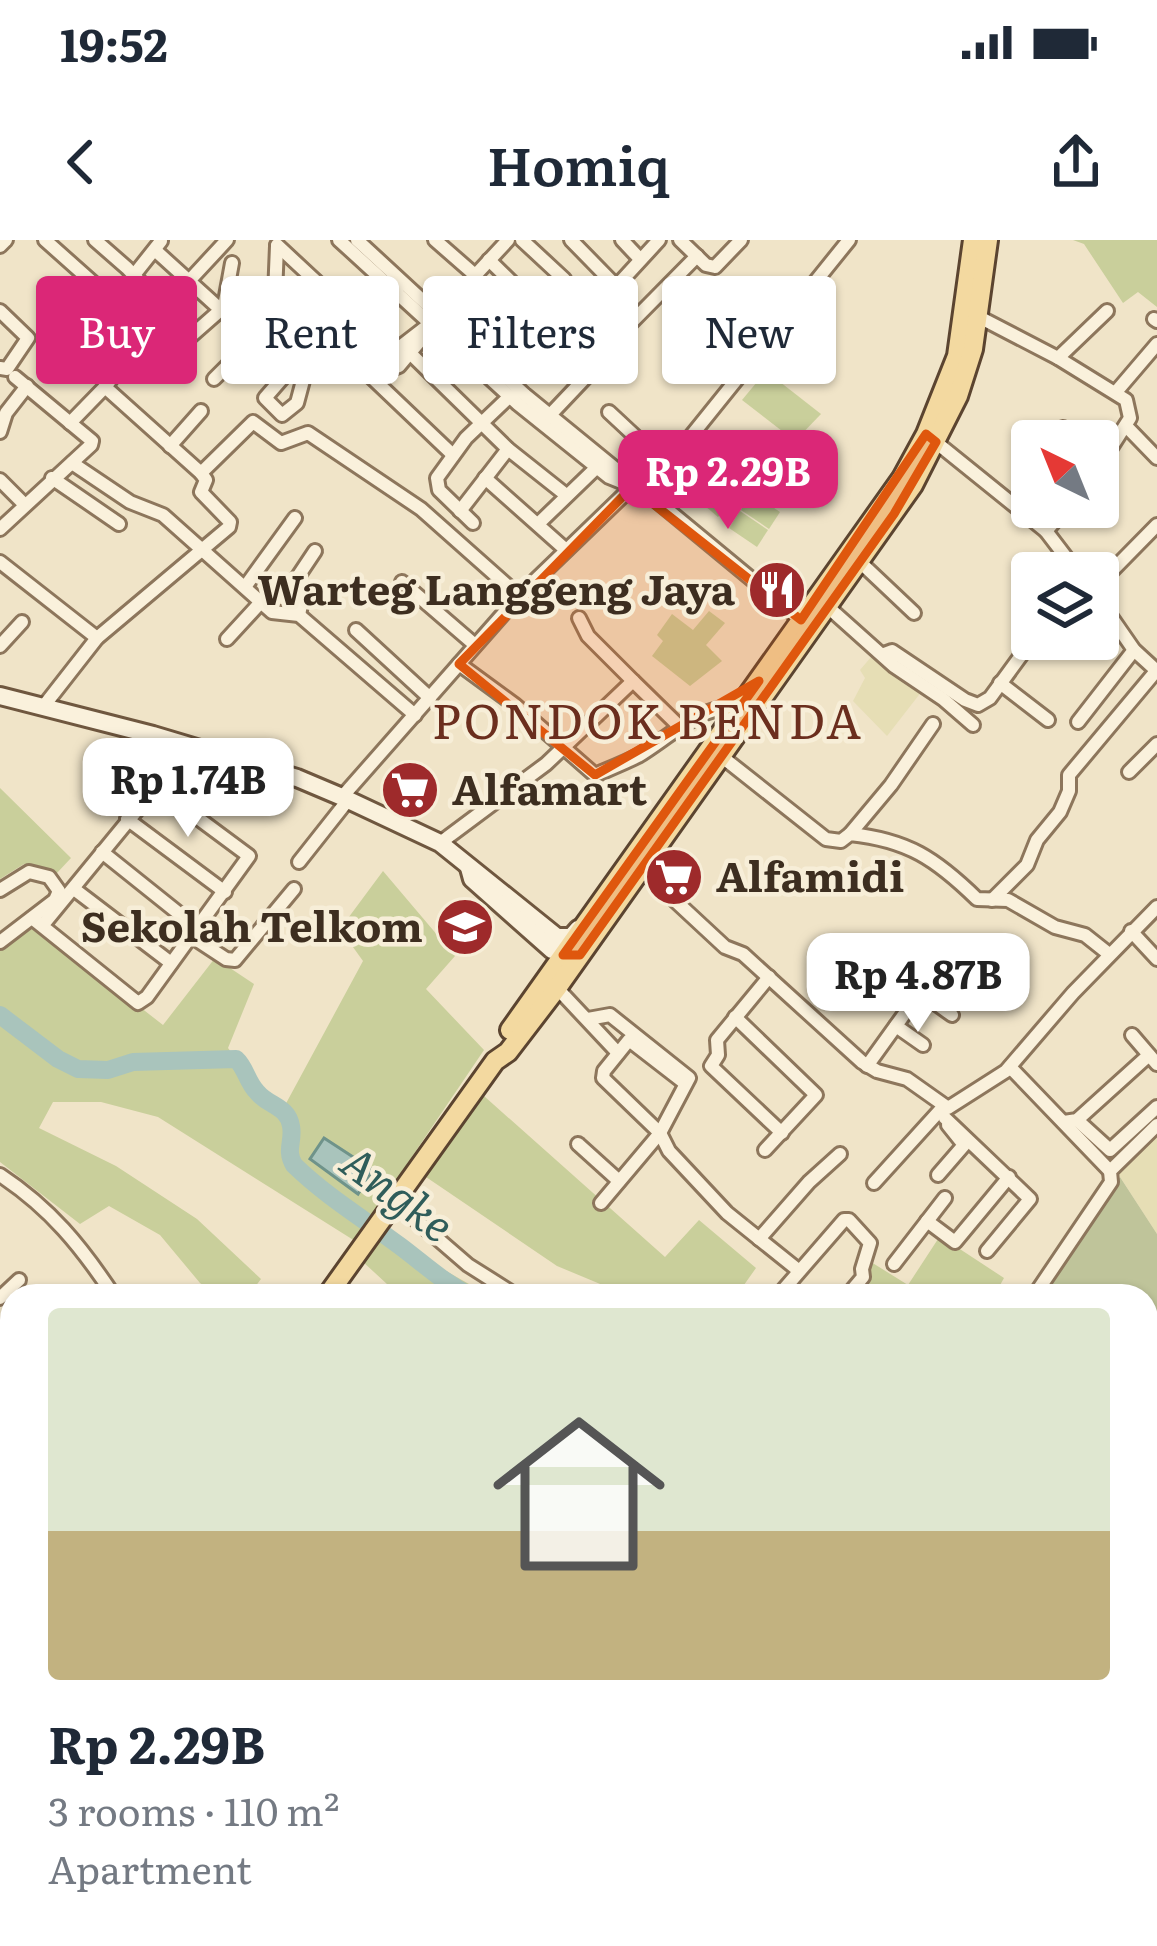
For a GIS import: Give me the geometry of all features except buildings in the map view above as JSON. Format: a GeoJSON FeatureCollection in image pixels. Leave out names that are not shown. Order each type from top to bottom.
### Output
{"type":"FeatureCollection","features":[{"type":"Feature","properties":{"kind":"main road"},"geometry":{"type":"LineString","coordinates":[[335,1284],[495,1061],[500,1046],[641,869],[914,485],[957,356],[973,240]]}},
{"type":"Feature","properties":{"kind":"main road"},"geometry":{"type":"LineString","coordinates":[[495,1061],[508,1052],[557,988],[595,911],[958,396],[979,317],[988,240]]}},
{"type":"Feature","properties":{"kind":"street"},"geometry":{"type":"LineString","coordinates":[[46,240],[85,276]]}},
{"type":"Feature","properties":{"kind":"street"},"geometry":{"type":"LineString","coordinates":[[95,240],[134,274],[160,243],[185,276]]}},
{"type":"Feature","properties":{"kind":"street"},"geometry":{"type":"LineString","coordinates":[[194,276],[227,240]]}},
{"type":"Feature","properties":{"kind":"street"},"geometry":{"type":"LineString","coordinates":[[339,240],[380,276]]}},
{"type":"Feature","properties":{"kind":"street"},"geometry":{"type":"LineString","coordinates":[[357,240],[423,312]]}},
{"type":"Feature","properties":{"kind":"street"},"geometry":{"type":"LineString","coordinates":[[435,240],[466,276]]}},
{"type":"Feature","properties":{"kind":"street"},"geometry":{"type":"LineString","coordinates":[[475,276],[508,240]]}},
{"type":"Feature","properties":{"kind":"street"},"geometry":{"type":"LineString","coordinates":[[521,240],[561,276]]}},
{"type":"Feature","properties":{"kind":"street"},"geometry":{"type":"LineString","coordinates":[[571,240],[606,276]]}},
{"type":"Feature","properties":{"kind":"street"},"geometry":{"type":"LineString","coordinates":[[622,240],[639,258]]}},
{"type":"Feature","properties":{"kind":"street"},"geometry":{"type":"LineString","coordinates":[[622,276],[659,240]]}},
{"type":"Feature","properties":{"kind":"street"},"geometry":{"type":"LineString","coordinates":[[680,240],[715,267],[741,240]]}},
{"type":"Feature","properties":{"kind":"street"},"geometry":{"type":"LineString","coordinates":[[646,493],[849,240]]}},
{"type":"Feature","properties":{"kind":"street"},"geometry":{"type":"LineString","coordinates":[[274,243],[310,276]]}},
{"type":"Feature","properties":{"kind":"street"},"geometry":{"type":"LineString","coordinates":[[274,243],[277,276]]}},
{"type":"Feature","properties":{"kind":"street"},"geometry":{"type":"LineString","coordinates":[[638,315],[697,256]]}},
{"type":"Feature","properties":{"kind":"street"},"geometry":{"type":"LineString","coordinates":[[489,260],[507,276]]}},
{"type":"Feature","properties":{"kind":"street"},"geometry":{"type":"LineString","coordinates":[[229,276],[232,263]]}},
{"type":"Feature","properties":{"kind":"street"},"geometry":{"type":"LineString","coordinates":[[197,288],[221,310],[197,331]]}},
{"type":"Feature","properties":{"kind":"street"},"geometry":{"type":"LineString","coordinates":[[399,293],[423,314]]}},
{"type":"Feature","properties":{"kind":"street"},"geometry":{"type":"LineString","coordinates":[[0,311],[28,338],[7,369],[0,368]]}},
{"type":"Feature","properties":{"kind":"street"},"geometry":{"type":"LineString","coordinates":[[1058,358],[1107,311]]}},
{"type":"Feature","properties":{"kind":"street"},"geometry":{"type":"LineString","coordinates":[[979,317],[1116,392],[1130,406],[1119,436]]}},
{"type":"Feature","properties":{"kind":"street"},"geometry":{"type":"LineString","coordinates":[[399,351],[423,328]]}},
{"type":"Feature","properties":{"kind":"street"},"geometry":{"type":"LineString","coordinates":[[399,362],[423,336]]}},
{"type":"Feature","properties":{"kind":"street"},"geometry":{"type":"LineString","coordinates":[[1116,392],[1157,345]]}},
{"type":"Feature","properties":{"kind":"street"},"geometry":{"type":"LineString","coordinates":[[411,354],[508,449],[566,495]]}},
{"type":"Feature","properties":{"kind":"street"},"geometry":{"type":"LineString","coordinates":[[214,380],[221,373]]}},
{"type":"Feature","properties":{"kind":"street"},"geometry":{"type":"LineString","coordinates":[[0,432],[21,381],[92,441],[0,529]]}},
{"type":"Feature","properties":{"kind":"street"},"geometry":{"type":"LineString","coordinates":[[70,423],[107,384]]}},
{"type":"Feature","properties":{"kind":"street"},"geometry":{"type":"LineString","coordinates":[[379,384],[453,455]]}},
{"type":"Feature","properties":{"kind":"street"},"geometry":{"type":"LineString","coordinates":[[502,384],[596,468],[646,493],[801,620]]}},
{"type":"Feature","properties":{"kind":"street"},"geometry":{"type":"LineString","coordinates":[[550,416],[579,384]]}},
{"type":"Feature","properties":{"kind":"street"},"geometry":{"type":"LineString","coordinates":[[43,707],[97,638],[229,527],[230,521],[201,492],[206,480],[201,473],[105,387]]}},
{"type":"Feature","properties":{"kind":"street"},"geometry":{"type":"LineString","coordinates":[[518,398],[550,416],[632,487]]}},
{"type":"Feature","properties":{"kind":"street"},"geometry":{"type":"LineString","coordinates":[[473,523],[436,484],[453,455],[481,424],[518,398]]}},
{"type":"Feature","properties":{"kind":"street"},"geometry":{"type":"LineString","coordinates":[[170,446],[201,410]]}},
{"type":"Feature","properties":{"kind":"street"},"geometry":{"type":"LineString","coordinates":[[609,412],[667,466]]}},
{"type":"Feature","properties":{"kind":"street"},"geometry":{"type":"LineString","coordinates":[[201,473],[250,423],[281,443],[308,434],[389,485],[519,596]]}},
{"type":"Feature","properties":{"kind":"street"},"geometry":{"type":"LineString","coordinates":[[1126,426],[1157,458]]}},
{"type":"Feature","properties":{"kind":"street"},"geometry":{"type":"LineString","coordinates":[[931,438],[1046,531],[1062,552]]}},
{"type":"Feature","properties":{"kind":"street"},"geometry":{"type":"LineString","coordinates":[[460,511],[508,449]]}},
{"type":"Feature","properties":{"kind":"street"},"geometry":{"type":"LineString","coordinates":[[72,463],[130,502],[163,514],[272,612],[299,615],[415,716]]}},
{"type":"Feature","properties":{"kind":"street"},"geometry":{"type":"LineString","coordinates":[[538,524],[596,468]]}},
{"type":"Feature","properties":{"kind":"street"},"geometry":{"type":"LineString","coordinates":[[52,478],[119,524]]}},
{"type":"Feature","properties":{"kind":"street"},"geometry":{"type":"LineString","coordinates":[[485,478],[566,550]]}},
{"type":"Feature","properties":{"kind":"street"},"geometry":{"type":"LineString","coordinates":[[0,480],[24,504]]}},
{"type":"Feature","properties":{"kind":"street"},"geometry":{"type":"LineString","coordinates":[[299,862],[345,799],[475,645],[632,487]]}},
{"type":"Feature","properties":{"kind":"street"},"geometry":{"type":"LineString","coordinates":[[244,587],[295,518]]}},
{"type":"Feature","properties":{"kind":"street"},"geometry":{"type":"LineString","coordinates":[[1119,564],[1157,525]]}},
{"type":"Feature","properties":{"kind":"street"},"geometry":{"type":"LineString","coordinates":[[299,615],[302,600],[292,584],[315,550]]}},
{"type":"Feature","properties":{"kind":"street"},"geometry":{"type":"LineString","coordinates":[[0,562],[97,638]]}},
{"type":"Feature","properties":{"kind":"street"},"geometry":{"type":"LineString","coordinates":[[860,562],[914,613]]}},
{"type":"Feature","properties":{"kind":"street"},"geometry":{"type":"LineString","coordinates":[[402,582],[475,645]]}},
{"type":"Feature","properties":{"kind":"street"},"geometry":{"type":"LineString","coordinates":[[227,639],[261,602]]}},
{"type":"Feature","properties":{"kind":"street"},"geometry":{"type":"LineString","coordinates":[[828,607],[973,725]]}},
{"type":"Feature","properties":{"kind":"street"},"geometry":{"type":"LineString","coordinates":[[579,618],[588,636],[680,727]]}},
{"type":"Feature","properties":{"kind":"street"},"geometry":{"type":"LineString","coordinates":[[0,646],[22,622]]}},
{"type":"Feature","properties":{"kind":"street"},"geometry":{"type":"LineString","coordinates":[[990,902],[1027,865],[1037,840],[1066,802],[1070,775],[1157,671],[1119,628]]}},
{"type":"Feature","properties":{"kind":"street"},"geometry":{"type":"LineString","coordinates":[[356,630],[430,698]]}},
{"type":"Feature","properties":{"kind":"street"},"geometry":{"type":"LineString","coordinates":[[1078,722],[1134,650]]}},
{"type":"Feature","properties":{"kind":"street"},"geometry":{"type":"LineString","coordinates":[[884,654],[892,651],[973,704],[984,703],[1017,660]]}},
{"type":"Feature","properties":{"kind":"street"},"geometry":{"type":"LineString","coordinates":[[459,664],[515,705],[595,775],[638,756],[680,727],[728,706],[740,708]]}},
{"type":"Feature","properties":{"kind":"street"},"geometry":{"type":"LineString","coordinates":[[440,842],[537,771],[633,681]]}},
{"type":"Feature","properties":{"kind":"street"},"geometry":{"type":"LineString","coordinates":[[1000,682],[1048,720]]}},
{"type":"Feature","properties":{"kind":"street"},"geometry":{"type":"LineString","coordinates":[[0,696],[297,778],[440,842],[469,868],[482,872],[517,913],[572,955]]}},
{"type":"Feature","properties":{"kind":"street"},"geometry":{"type":"LineString","coordinates":[[721,757],[826,839],[841,841],[892,785],[933,724]]}},
{"type":"Feature","properties":{"kind":"street"},"geometry":{"type":"LineString","coordinates":[[174,742],[166,770],[194,800],[193,814]]}},
{"type":"Feature","properties":{"kind":"street"},"geometry":{"type":"LineString","coordinates":[[1129,772],[1157,744]]}},
{"type":"Feature","properties":{"kind":"street"},"geometry":{"type":"LineString","coordinates":[[0,942],[37,922],[74,889],[156,787],[249,856],[138,1003],[37,922]]}},
{"type":"Feature","properties":{"kind":"street"},"geometry":{"type":"LineString","coordinates":[[128,819],[224,892]]}},
{"type":"Feature","properties":{"kind":"street"},"geometry":{"type":"LineString","coordinates":[[850,834],[894,841],[927,856],[977,899],[1008,900],[1054,927],[1084,935],[1109,954]]}},
{"type":"Feature","properties":{"kind":"street"},"geometry":{"type":"LineString","coordinates":[[102,853],[226,959],[235,960],[294,889]]}},
{"type":"Feature","properties":{"kind":"street"},"geometry":{"type":"LineString","coordinates":[[641,869],[725,947],[743,954],[867,1066],[902,1076],[1030,1199],[987,1251]]}},
{"type":"Feature","properties":{"kind":"street"},"geometry":{"type":"LineString","coordinates":[[0,890],[29,872],[49,877],[58,886],[55,900],[37,922]]}},
{"type":"Feature","properties":{"kind":"street"},"geometry":{"type":"LineString","coordinates":[[74,889],[170,963]]}},
{"type":"Feature","properties":{"kind":"street"},"geometry":{"type":"LineString","coordinates":[[874,1184],[944,1112],[1010,1067],[1157,907]]}},
{"type":"Feature","properties":{"kind":"street"},"geometry":{"type":"LineString","coordinates":[[517,913],[564,939],[595,911]]}},
{"type":"Feature","properties":{"kind":"street"},"geometry":{"type":"LineString","coordinates":[[1131,931],[1157,959]]}},
{"type":"Feature","properties":{"kind":"street"},"geometry":{"type":"LineString","coordinates":[[769,977],[717,1040],[718,1055],[711,1066],[782,1133]]}},
{"type":"Feature","properties":{"kind":"street"},"geometry":{"type":"LineString","coordinates":[[867,1066],[932,977]]}},
{"type":"Feature","properties":{"kind":"street"},"geometry":{"type":"LineString","coordinates":[[557,988],[618,1053]]}},
{"type":"Feature","properties":{"kind":"street"},"geometry":{"type":"LineString","coordinates":[[920,992],[952,1015]]}},
{"type":"Feature","properties":{"kind":"street"},"geometry":{"type":"LineString","coordinates":[[588,1019],[610,1015],[689,1078],[660,1133],[602,1203]]}},
{"type":"Feature","properties":{"kind":"street"},"geometry":{"type":"LineString","coordinates":[[735,1017],[815,1092],[814,1099],[765,1150]]}},
{"type":"Feature","properties":{"kind":"street"},"geometry":{"type":"LineString","coordinates":[[896,1026],[923,1046]]}},
{"type":"Feature","properties":{"kind":"street"},"geometry":{"type":"LineString","coordinates":[[1071,1121],[1153,1059],[1132,1035]]}},
{"type":"Feature","properties":{"kind":"street"},"geometry":{"type":"LineString","coordinates":[[682,1081],[629,1040],[603,1078],[660,1133],[669,1151],[713,1198],[798,1270]]}},
{"type":"Feature","properties":{"kind":"street"},"geometry":{"type":"LineString","coordinates":[[1010,1067],[1110,1150],[1157,1108]]}},
{"type":"Feature","properties":{"kind":"street"},"geometry":{"type":"LineString","coordinates":[[938,1175],[964,1145],[944,1112]]}},
{"type":"Feature","properties":{"kind":"street"},"geometry":{"type":"LineString","coordinates":[[1042,1284],[1112,1182],[1110,1171],[1071,1121]]}},
{"type":"Feature","properties":{"kind":"street"},"geometry":{"type":"LineString","coordinates":[[1110,1171],[1157,1125]]}},
{"type":"Feature","properties":{"kind":"street"},"geometry":{"type":"LineString","coordinates":[[578,1144],[619,1181]]}},
{"type":"Feature","properties":{"kind":"street"},"geometry":{"type":"LineString","coordinates":[[759,1239],[840,1154]]}},
{"type":"Feature","properties":{"kind":"street"},"geometry":{"type":"LineString","coordinates":[[0,1175],[41,1203],[106,1284]]}},
{"type":"Feature","properties":{"kind":"street"},"geometry":{"type":"LineString","coordinates":[[927,1221],[955,1242],[1009,1177]]}},
{"type":"Feature","properties":{"kind":"street"},"geometry":{"type":"LineString","coordinates":[[894,1264],[945,1198]]}},
{"type":"Feature","properties":{"kind":"street"},"geometry":{"type":"LineString","coordinates":[[391,1204],[498,1284]]}},
{"type":"Feature","properties":{"kind":"street"},"geometry":{"type":"LineString","coordinates":[[787,1284],[844,1220],[870,1243],[857,1284]]}},
{"type":"Feature","properties":{"kind":"street"},"geometry":{"type":"LineString","coordinates":[[13,1284],[19,1280]]}},
{"type":"Feature","properties":{"kind":"highlighted area"},"geometry":{"type":"Polygon","coordinates":[[[926,434],[936,442],[894,514],[580,955],[563,955],[759,681],[595,775],[459,664],[632,487],[801,620],[926,434]]]}},
{"type":"Feature","properties":{"kind":"shaded area"},"geometry":{"type":"Polygon","coordinates":[[[872,656],[922,691],[887,736],[853,701],[865,678],[860,670],[872,656]]]}},
{"type":"Feature","properties":{"kind":"shaded area"},"geometry":{"type":"Polygon","coordinates":[[[1157,1129],[1157,1234],[1115,1169],[1157,1129]]]}},
{"type":"Feature","properties":{"kind":"green space"},"geometry":{"type":"Polygon","coordinates":[[[1073,240],[1157,240],[1157,307],[1138,292],[1123,303],[1084,244],[1073,240]]]}},
{"type":"Feature","properties":{"kind":"green space"},"geometry":{"type":"Polygon","coordinates":[[[755,384],[783,384],[821,414],[795,441],[742,400],[755,384]]]}},
{"type":"Feature","properties":{"kind":"green space"},"geometry":{"type":"Polygon","coordinates":[[[697,474],[730,502],[718,517],[685,489],[697,474]]]}},
{"type":"Feature","properties":{"kind":"green space"},"geometry":{"type":"Polygon","coordinates":[[[752,493],[780,512],[769,529],[741,510],[752,493]]]}},
{"type":"Feature","properties":{"kind":"green space"},"geometry":{"type":"Polygon","coordinates":[[[740,511],[768,530],[757,547],[729,528],[740,511]]]}},
{"type":"Feature","properties":{"kind":"green space"},"geometry":{"type":"Polygon","coordinates":[[[709,611],[725,623],[706,645],[722,661],[690,686],[652,656],[663,641],[657,635],[672,614],[693,630],[709,611]]]}},
{"type":"Feature","properties":{"kind":"green space"},"geometry":{"type":"Polygon","coordinates":[[[0,788],[71,858],[56,874],[24,864],[0,879],[0,788]]]}},
{"type":"Feature","properties":{"kind":"green space"},"geometry":{"type":"Polygon","coordinates":[[[383,871],[455,956],[426,989],[484,1050],[355,1241],[158,1117],[101,1102],[53,1102],[39,1128],[116,1166],[197,1219],[261,1279],[257,1284],[201,1284],[160,1235],[109,1206],[80,1224],[0,1162],[0,951],[36,926],[163,1025],[215,958],[254,984],[228,1048],[259,1089],[283,1109],[363,961],[340,929],[383,871]]]}},
{"type":"Feature","properties":{"kind":"green space"},"geometry":{"type":"Polygon","coordinates":[[[484,1096],[665,1257],[699,1220],[756,1268],[745,1284],[600,1284],[557,1266],[426,1177],[484,1096]]]}},
{"type":"Feature","properties":{"kind":"green space"},"geometry":{"type":"Polygon","coordinates":[[[1120,1177],[1157,1234],[1157,1284],[1046,1284],[1120,1177]]]}},
{"type":"Feature","properties":{"kind":"green space"},"geometry":{"type":"Polygon","coordinates":[[[387,1227],[469,1284],[387,1284],[362,1261],[387,1227]]]}},
{"type":"Feature","properties":{"kind":"green space"},"geometry":{"type":"Polygon","coordinates":[[[940,1236],[1004,1278],[1001,1284],[909,1284],[940,1236]]]}},
{"type":"Feature","properties":{"kind":"green space"},"geometry":{"type":"Polygon","coordinates":[[[871,1262],[906,1284],[857,1284],[871,1262]]]}},
{"type":"Feature","properties":{"kind":"water"},"geometry":{"type":"Polygon","coordinates":[[[324,1138],[373,1170],[358,1194],[310,1159],[324,1138]]]}},
{"type":"Feature","properties":{"kind":"waterway","name":"Angke"},"geometry":{"type":"LineString","coordinates":[[0,1015],[78,1069],[236,1059],[257,1092],[289,1119],[294,1165],[450,1284]]}},
{"type":"Feature","properties":{"kind":"place","name":"Warteg Langgeng Jaya"},"geometry":{"type":"Point","coordinates":[777,590]}},
{"type":"Feature","properties":{"kind":"place","name":"Alfamart"},"geometry":{"type":"Point","coordinates":[410,790]}},
{"type":"Feature","properties":{"kind":"place","name":"Alfamidi"},"geometry":{"type":"Point","coordinates":[674,877]}},
{"type":"Feature","properties":{"kind":"place","name":"Sekolah Telkom"},"geometry":{"type":"Point","coordinates":[465,927]}},
{"type":"Feature","properties":{"kind":"district","name":"PONDOK BENDA"},"geometry":{"type":"Point","coordinates":[648,722]}}]}
